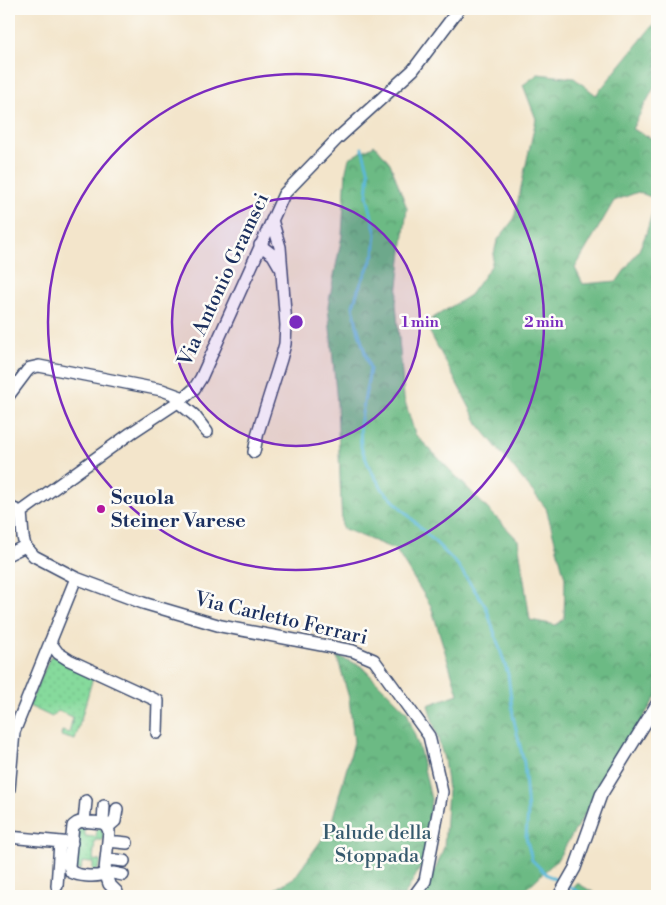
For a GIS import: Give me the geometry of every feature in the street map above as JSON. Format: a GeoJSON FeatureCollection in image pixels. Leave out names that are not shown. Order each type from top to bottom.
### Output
{"type":"FeatureCollection","features":[{"type":"Feature","properties":{"kind":"street","name":"Via Antonio Gramsci"},"geometry":{"type":"LineString","coordinates":[[21,512],[194,389],[201,378],[284,194],[338,138],[413,70],[459,9]]}},
{"type":"Feature","properties":{"kind":"street"},"geometry":{"type":"LineString","coordinates":[[254,452],[258,432],[285,344],[285,297],[280,247],[272,220]]}},
{"type":"Feature","properties":{"kind":"street"},"geometry":{"type":"LineString","coordinates":[[260,245],[273,256],[281,269]]}},
{"type":"Feature","properties":{"kind":"street"},"geometry":{"type":"LineString","coordinates":[[9,394],[27,370],[39,366],[162,390],[181,400],[207,432]]}},
{"type":"Feature","properties":{"kind":"street"},"geometry":{"type":"LineString","coordinates":[[9,507],[21,512],[21,524],[26,546],[9,554]]}},
{"type":"Feature","properties":{"kind":"street","name":"Via Carletto Ferrari"},"geometry":{"type":"LineString","coordinates":[[26,546],[34,556],[76,578],[143,603],[221,626],[353,651],[374,660],[429,736],[442,792],[425,880],[414,896]]}},
{"type":"Feature","properties":{"kind":"street"},"geometry":{"type":"LineString","coordinates":[[9,789],[14,732],[76,578]]}},
{"type":"Feature","properties":{"kind":"street"},"geometry":{"type":"LineString","coordinates":[[50,642],[58,653],[69,660],[158,701],[157,734]]}},
{"type":"Feature","properties":{"kind":"street"},"geometry":{"type":"LineString","coordinates":[[559,896],[575,868],[601,795],[657,704]]}},
{"type":"Feature","properties":{"kind":"street"},"geometry":{"type":"LineString","coordinates":[[86,801],[109,831],[105,874],[109,884],[117,892]]}},
{"type":"Feature","properties":{"kind":"street"},"geometry":{"type":"LineString","coordinates":[[103,824],[104,806]]}},
{"type":"Feature","properties":{"kind":"street"},"geometry":{"type":"LineString","coordinates":[[57,886],[66,842],[73,826],[77,823],[103,824],[117,809]]}},
{"type":"Feature","properties":{"kind":"street"},"geometry":{"type":"LineString","coordinates":[[9,837],[66,842]]}},
{"type":"Feature","properties":{"kind":"street"},"geometry":{"type":"LineString","coordinates":[[66,842],[71,872],[97,876],[113,873],[123,875]]}},
{"type":"Feature","properties":{"kind":"street"},"geometry":{"type":"LineString","coordinates":[[106,850],[127,842]]}},
{"type":"Feature","properties":{"kind":"street"},"geometry":{"type":"LineString","coordinates":[[106,850],[124,861]]}},
{"type":"Feature","properties":{"kind":"green space"},"geometry":{"type":"Polygon","coordinates":[[[657,20],[657,82],[632,129],[657,141],[657,695],[557,860],[527,888],[514,896],[421,896],[434,873],[444,847],[448,791],[444,759],[428,705],[458,694],[431,606],[396,550],[342,528],[337,403],[328,306],[342,236],[346,171],[349,158],[375,145],[390,163],[407,208],[396,303],[404,398],[415,434],[518,540],[530,620],[556,625],[564,619],[565,578],[546,508],[480,427],[425,323],[470,295],[491,266],[497,241],[514,219],[536,119],[523,85],[538,74],[574,78],[596,95],[657,20]],[[638,192],[614,201],[575,268],[583,284],[617,281],[639,250],[646,234],[656,199],[638,192]]]}},
{"type":"Feature","properties":{"kind":"green space"},"geometry":{"type":"Polygon","coordinates":[[[52,656],[93,677],[75,740],[61,736],[62,731],[69,733],[73,717],[58,711],[52,717],[29,706],[52,656]]]}},
{"type":"Feature","properties":{"kind":"green space","name":"Palude della Stoppada"},"geometry":{"type":"Polygon","coordinates":[[[337,656],[361,666],[407,712],[420,751],[431,799],[426,858],[404,896],[263,896],[295,877],[330,828],[354,742],[349,698],[337,656]]]}},
{"type":"Feature","properties":{"kind":"green space"},"geometry":{"type":"Polygon","coordinates":[[[81,827],[85,828],[85,836],[96,837],[97,828],[101,828],[103,832],[103,840],[95,840],[93,860],[101,861],[98,870],[93,871],[93,863],[82,862],[81,870],[75,869],[77,832],[81,827]]]}},
{"type":"Feature","properties":{"kind":"green space"},"geometry":{"type":"Polygon","coordinates":[[[577,883],[600,896],[570,895],[577,883]]]}},
{"type":"Feature","properties":{"kind":"waterway"},"geometry":{"type":"LineString","coordinates":[[362,148],[369,172],[367,196],[376,234],[374,254],[353,306],[370,369],[360,425],[361,447],[370,469],[383,490],[457,564],[486,607],[508,674],[513,716],[524,763],[528,812],[526,837],[532,860],[546,874],[562,883]]}},
{"type":"Feature","properties":{"kind":"waterway"},"geometry":{"type":"LineString","coordinates":[[568,886],[587,896]]}},
{"type":"Feature","properties":{"kind":"place","name":"Scuola Steiner Varese"},"geometry":{"type":"Point","coordinates":[101,509]}}]}
